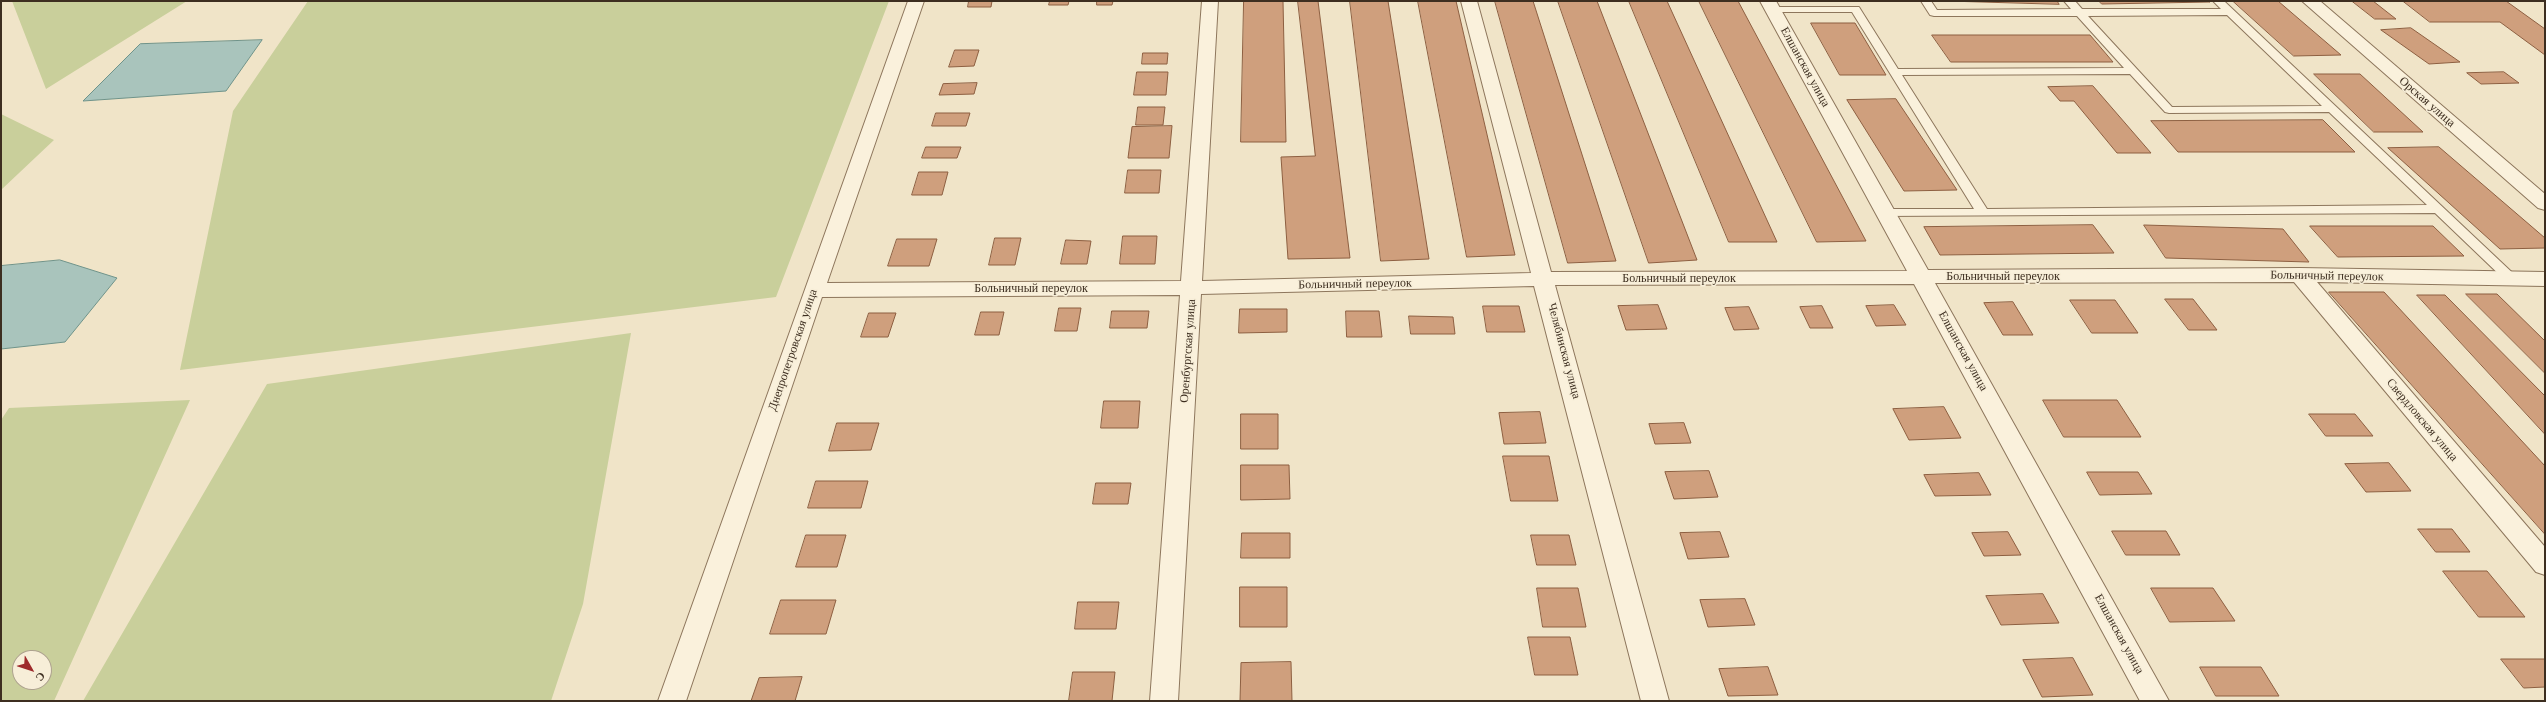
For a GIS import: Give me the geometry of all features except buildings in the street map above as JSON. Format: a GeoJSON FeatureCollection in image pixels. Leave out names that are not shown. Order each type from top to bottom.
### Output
{"type":"FeatureCollection","features":[{"type":"Feature","properties":{"kind":"street","name":"Днепропетровская улица"},"geometry":{"type":"LineString","coordinates":[[672,701],[916,1]]}},
{"type":"Feature","properties":{"kind":"street","name":"Оренбургская улица"},"geometry":{"type":"LineString","coordinates":[[1164,701],[1193,288],[1210,1]]}},
{"type":"Feature","properties":{"kind":"street","name":"Челябинская улица"},"geometry":{"type":"LineString","coordinates":[[1470,1],[1545,279],[1655,701]]}},
{"type":"Feature","properties":{"kind":"street","name":"Орская улица"},"geometry":{"type":"LineString","coordinates":[[2310,1],[2545,204]]}},
{"type":"Feature","properties":{"kind":"street","name":"Елшанская улица"},"geometry":{"type":"LineString","coordinates":[[1771,5],[2155,701]]}},
{"type":"Feature","properties":{"kind":"street","name":"Больничный переулок"},"geometry":{"type":"LineString","coordinates":[[814,290],[1193,288],[1545,279],[2300,275],[2545,279]]}},
{"type":"Feature","properties":{"kind":"street","name":"Свердловская улица"},"geometry":{"type":"LineString","coordinates":[[2300,275],[2545,565]]}},
{"type":"Feature","properties":{"kind":"lane"},"geometry":{"type":"LineString","coordinates":[[1926,1],[1934,13],[2229,12]]}},
{"type":"Feature","properties":{"kind":"lane"},"geometry":{"type":"LineString","coordinates":[[2069,1],[2169,110],[2332,109]]}},
{"type":"Feature","properties":{"kind":"lane"},"geometry":{"type":"LineString","coordinates":[[2218,1],[2511,278]]}},
{"type":"Feature","properties":{"kind":"lane"},"geometry":{"type":"LineString","coordinates":[[1771,5],[1854,9],[1982,211]]}},
{"type":"Feature","properties":{"kind":"lane"},"geometry":{"type":"LineString","coordinates":[[1894,72],[2133,71]]}},
{"type":"Feature","properties":{"kind":"lane"},"geometry":{"type":"LineString","coordinates":[[1886,213],[1982,211],[2438,209]]}},
{"type":"Feature","properties":{"kind":"green space"},"geometry":{"type":"Polygon","coordinates":[[[12,1],[187,1],[46,89],[12,1]]]}},
{"type":"Feature","properties":{"kind":"green space"},"geometry":{"type":"Polygon","coordinates":[[[308,1],[889,1],[776,297],[180,370],[233,111],[308,1]]]}},
{"type":"Feature","properties":{"kind":"green space"},"geometry":{"type":"Polygon","coordinates":[[[1,114],[54,140],[1,190],[1,114]]]}},
{"type":"Feature","properties":{"kind":"green space"},"geometry":{"type":"Polygon","coordinates":[[[631,333],[583,604],[551,701],[83,701],[267,384],[631,333]]]}},
{"type":"Feature","properties":{"kind":"green space"},"geometry":{"type":"Polygon","coordinates":[[[190,400],[54,701],[1,701],[1,420],[9,408],[190,400]]]}},
{"type":"Feature","properties":{"kind":"water"},"geometry":{"type":"Polygon","coordinates":[[[262,40],[226,91],[83,101],[140,44],[262,40]]]}},
{"type":"Feature","properties":{"kind":"water"},"geometry":{"type":"Polygon","coordinates":[[[60,260],[117,278],[65,342],[1,349],[1,266],[60,260]]]}}]}
